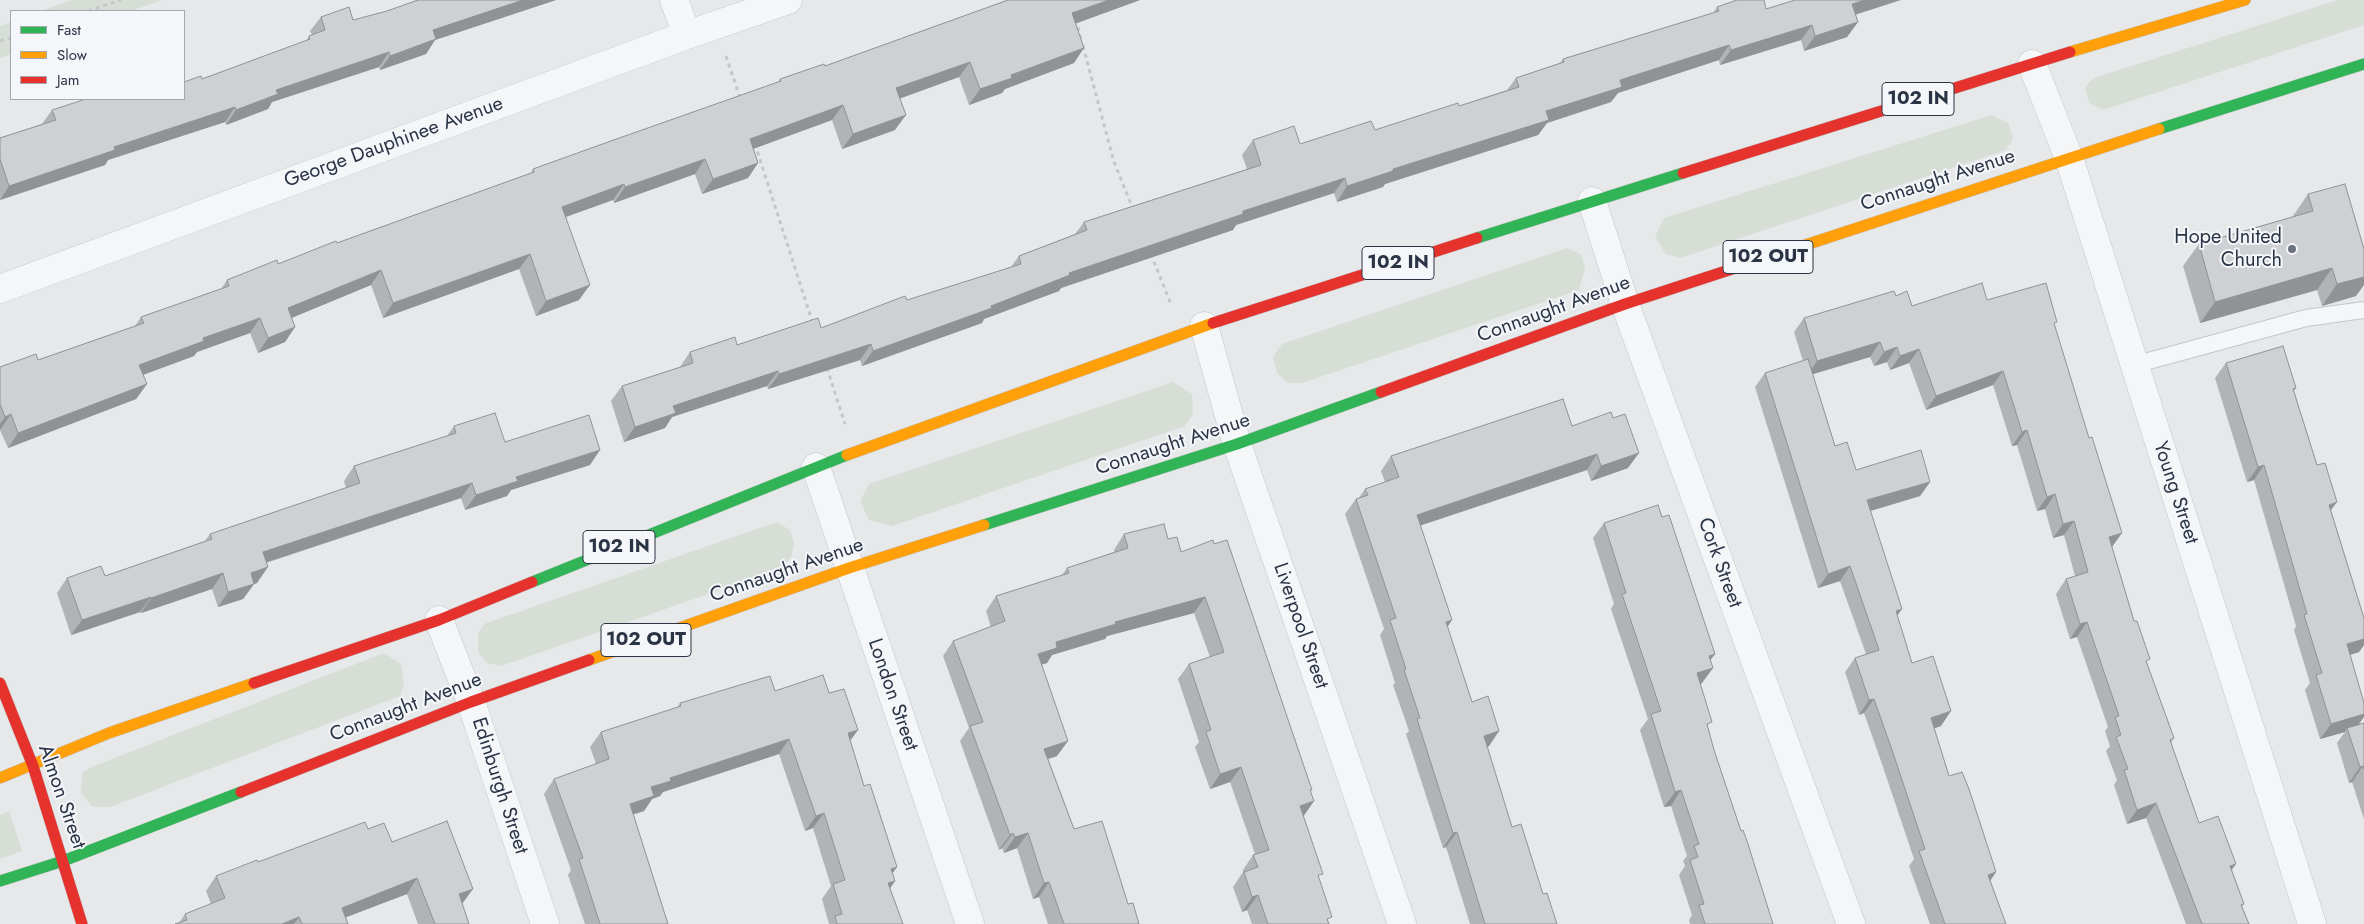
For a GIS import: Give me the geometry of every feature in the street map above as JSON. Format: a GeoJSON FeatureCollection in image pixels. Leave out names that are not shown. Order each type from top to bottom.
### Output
{"type":"FeatureCollection","features":[{"type":"Feature","properties":{"kind":"main road","name":"102 IN"},"geometry":{"type":"LineString","coordinates":[[0,778],[33,766],[109,733],[439,620],[816,466],[1204,326],[1592,201],[2245,0]]}},
{"type":"Feature","properties":{"kind":"main road","name":"Connaught Avenue"},"geometry":{"type":"LineString","coordinates":[[0,881],[63,861],[471,702],[849,568],[1237,444],[1625,304],[2069,158],[2364,64]]}},
{"type":"Feature","properties":{"kind":"main road","name":"Almon Street"},"geometry":{"type":"LineString","coordinates":[[0,683],[33,766],[82,924]]}},
{"type":"Feature","properties":{"kind":"street"},"geometry":{"type":"LineString","coordinates":[[674,0],[687,34]]}},
{"type":"Feature","properties":{"kind":"street","name":"George Dauphinee Avenue"},"geometry":{"type":"LineString","coordinates":[[0,289],[687,34],[788,0]]}},
{"type":"Feature","properties":{"kind":"street","name":"Young Street"},"geometry":{"type":"LineString","coordinates":[[2032,64],[2069,158],[2312,924]]}},
{"type":"Feature","properties":{"kind":"street","name":"Cork Street"},"geometry":{"type":"LineString","coordinates":[[1592,201],[1625,304],[1850,924]]}},
{"type":"Feature","properties":{"kind":"street","name":"Liverpool Street"},"geometry":{"type":"LineString","coordinates":[[1204,326],[1237,444],[1402,924]]}},
{"type":"Feature","properties":{"kind":"street","name":"London Street"},"geometry":{"type":"LineString","coordinates":[[816,466],[970,924]]}},
{"type":"Feature","properties":{"kind":"street","name":"Edinburgh Street"},"geometry":{"type":"LineString","coordinates":[[439,620],[471,702],[545,924]]}},
{"type":"Feature","properties":{"kind":"lane"},"geometry":{"type":"LineString","coordinates":[[2134,365],[2306,318],[2364,310]]}},
{"type":"Feature","properties":{"kind":"path"},"geometry":{"type":"LineString","coordinates":[[91,10],[121,0]]}},
{"type":"Feature","properties":{"kind":"path"},"geometry":{"type":"LineString","coordinates":[[1073,10],[1114,162],[1136,216]]}},
{"type":"Feature","properties":{"kind":"path"},"geometry":{"type":"LineString","coordinates":[[716,24],[740,99]]}},
{"type":"Feature","properties":{"kind":"path"},"geometry":{"type":"LineString","coordinates":[[752,136],[815,332]]}},
{"type":"Feature","properties":{"kind":"path"},"geometry":{"type":"LineString","coordinates":[[1150,252],[1172,306]]}},
{"type":"Feature","properties":{"kind":"path"},"geometry":{"type":"LineString","coordinates":[[824,360],[855,453]]}},
{"type":"Feature","properties":{"kind":"shaded area"},"geometry":{"type":"Polygon","coordinates":[[[72,0],[162,0],[134,10],[44,10],[72,0]]]}},
{"type":"Feature","properties":{"kind":"shaded area"},"geometry":{"type":"Polygon","coordinates":[[[2338,0],[2364,0],[2364,25],[2103,110],[2089,103],[2085,87],[2094,78],[2338,0]]]}},
{"type":"Feature","properties":{"kind":"shaded area"},"geometry":{"type":"Polygon","coordinates":[[[10,22],[10,54],[0,58],[0,26],[10,22]]]}},
{"type":"Feature","properties":{"kind":"shaded area"},"geometry":{"type":"Polygon","coordinates":[[[1992,115],[2009,124],[2013,139],[2006,150],[1680,258],[1666,254],[1655,237],[1664,218],[1992,115]]]}},
{"type":"Feature","properties":{"kind":"shaded area"},"geometry":{"type":"Polygon","coordinates":[[[1567,248],[1582,255],[1585,269],[1579,290],[1302,383],[1288,383],[1277,373],[1273,357],[1282,344],[1567,248]]]}},
{"type":"Feature","properties":{"kind":"shaded area"},"geometry":{"type":"Polygon","coordinates":[[[1173,382],[1192,394],[1193,414],[1185,426],[892,526],[869,520],[860,501],[869,484],[1173,382]]]}},
{"type":"Feature","properties":{"kind":"shaded area"},"geometry":{"type":"Polygon","coordinates":[[[777,522],[790,530],[794,543],[791,557],[783,568],[501,666],[487,663],[478,652],[478,634],[484,624],[777,522]]]}},
{"type":"Feature","properties":{"kind":"shaded area"},"geometry":{"type":"Polygon","coordinates":[[[384,653],[401,664],[404,683],[400,696],[110,807],[93,807],[81,793],[82,773],[94,766],[384,653]]]}},
{"type":"Feature","properties":{"kind":"shaded area"},"geometry":{"type":"Polygon","coordinates":[[[9,811],[22,851],[0,859],[0,815],[9,811]]]}},
{"type":"Feature","properties":{"kind":"building"},"geometry":{"type":"Polygon","coordinates":[[[418,0],[523,0],[433,30],[436,39],[390,56],[389,52],[276,90],[278,94],[236,110],[235,107],[114,147],[115,150],[9,186],[0,159],[0,138],[56,120],[52,110],[83,100],[185,100],[185,82],[201,76],[202,79],[310,39],[309,36],[325,30],[321,17],[349,7],[353,20],[418,0]]]}},
{"type":"Feature","properties":{"kind":"building"},"geometry":{"type":"Polygon","coordinates":[[[1008,0],[1109,0],[1072,13],[1084,48],[1011,75],[1012,78],[980,89],[970,62],[896,88],[906,115],[853,134],[843,105],[750,139],[758,163],[713,179],[705,159],[625,187],[624,184],[562,207],[590,285],[546,301],[530,254],[393,303],[381,270],[288,308],[295,327],[268,338],[260,318],[203,338],[204,341],[139,365],[147,384],[18,433],[11,414],[5,417],[0,404],[0,367],[36,354],[38,360],[144,323],[141,317],[229,286],[227,280],[277,260],[278,264],[336,241],[337,243],[534,172],[533,169],[781,81],[780,79],[824,64],[825,66],[1008,0]]]}},
{"type":"Feature","properties":{"kind":"building"},"geometry":{"type":"Polygon","coordinates":[[[1737,0],[1764,0],[1766,9],[1795,0],[1865,0],[1852,4],[1858,22],[1815,36],[1812,25],[1731,50],[1729,45],[1620,80],[1622,87],[1546,111],[1549,120],[1393,169],[1393,171],[1347,186],[1345,178],[1243,211],[1243,214],[1069,273],[1070,275],[991,306],[992,308],[873,351],[871,344],[779,374],[778,371],[673,406],[676,413],[635,427],[622,386],[693,363],[690,352],[735,337],[737,345],[818,318],[821,328],[905,296],[907,300],[1021,264],[1019,256],[1087,230],[1084,222],[1261,165],[1253,140],[1294,126],[1300,144],[1371,121],[1375,130],[1458,103],[1459,106],[1519,87],[1516,78],[1564,62],[1563,59],[1719,11],[1717,7],[1737,0]]]}},
{"type":"Feature","properties":{"kind":"building","name":"Hope United Church"},"geometry":{"type":"Polygon","coordinates":[[[2345,184],[2364,249],[2364,277],[2337,284],[2332,268],[2215,302],[2199,244],[2313,211],[2308,194],[2345,184]]]}},
{"type":"Feature","properties":{"kind":"building"},"geometry":{"type":"Polygon","coordinates":[[[1982,283],[1987,300],[2046,283],[2057,322],[2054,323],[2089,438],[2092,437],[2122,533],[2109,537],[2134,621],[2137,621],[2150,659],[2146,661],[2174,738],[2170,740],[2199,823],[2218,816],[2236,864],[2230,866],[2244,904],[2241,905],[2249,924],[2202,924],[2156,803],[2137,810],[2124,770],[2128,769],[2116,737],[2121,735],[2115,717],[2119,716],[2087,622],[2080,624],[2066,579],[2088,572],[2074,521],[2063,524],[2055,494],[2047,497],[2027,430],[2022,432],[2003,371],[1936,396],[1919,349],[1900,356],[1897,347],[1884,352],[1880,342],[1817,361],[1804,318],[1894,291],[1896,296],[1907,291],[1912,306],[1982,283]]]}},
{"type":"Feature","properties":{"kind":"building"},"geometry":{"type":"Polygon","coordinates":[[[2283,346],[2296,388],[2293,389],[2317,465],[2325,463],[2337,502],[2329,505],[2364,618],[2364,639],[2347,644],[2364,703],[2364,714],[2331,724],[2316,675],[2322,673],[2304,615],[2307,614],[2264,465],[2258,467],[2226,363],[2283,346]]]}},
{"type":"Feature","properties":{"kind":"building"},"geometry":{"type":"Polygon","coordinates":[[[1808,359],[1835,446],[1847,442],[1856,470],[1921,450],[1930,482],[1867,500],[1902,609],[1896,611],[1912,663],[1933,656],[1951,711],[1931,718],[1949,776],[1962,772],[1969,789],[1996,872],[1988,875],[2006,924],[1945,924],[1919,851],[1925,849],[1874,699],[1869,700],[1855,658],[1879,650],[1850,566],[1828,574],[1765,373],[1808,359]]]}},
{"type":"Feature","properties":{"kind":"building"},"geometry":{"type":"Polygon","coordinates":[[[1563,399],[1572,426],[1611,412],[1613,418],[1625,414],[1639,453],[1601,466],[1597,454],[1417,515],[1452,620],[1446,622],[1472,702],[1488,696],[1499,731],[1484,736],[1512,827],[1521,824],[1543,894],[1547,893],[1557,924],[1485,924],[1457,832],[1453,833],[1417,719],[1420,718],[1390,620],[1396,618],[1356,499],[1368,495],[1365,489],[1399,477],[1391,456],[1563,399]]]}},
{"type":"Feature","properties":{"kind":"building"},"geometry":{"type":"Polygon","coordinates":[[[495,413],[505,442],[589,415],[600,450],[516,477],[518,481],[476,495],[472,483],[263,552],[268,567],[251,573],[254,584],[228,592],[223,573],[82,620],[67,578],[101,566],[105,576],[212,539],[210,534],[360,483],[354,466],[456,433],[454,426],[495,413]]]}},
{"type":"Feature","properties":{"kind":"building"},"geometry":{"type":"Polygon","coordinates":[[[1658,505],[1662,517],[1669,515],[1715,654],[1709,656],[1713,668],[1697,673],[1712,722],[1707,724],[1714,750],[1741,831],[1743,830],[1747,841],[1773,924],[1705,924],[1699,905],[1704,904],[1690,860],[1698,857],[1694,846],[1699,844],[1681,790],[1675,792],[1651,714],[1661,711],[1622,594],[1626,593],[1604,523],[1658,505]]]}},
{"type":"Feature","properties":{"kind":"building"},"geometry":{"type":"Polygon","coordinates":[[[1164,524],[1168,539],[1177,537],[1181,552],[1213,540],[1214,544],[1227,540],[1312,790],[1310,790],[1314,801],[1300,806],[1323,874],[1318,875],[1332,917],[1327,919],[1329,924],[1268,924],[1258,895],[1252,897],[1244,872],[1258,867],[1253,855],[1269,850],[1241,767],[1220,774],[1206,732],[1211,730],[1189,664],[1224,652],[1205,597],[1115,622],[1116,624],[1056,642],[1057,648],[1038,654],[1068,741],[1044,749],[1074,829],[1102,821],[1128,904],[1133,903],[1139,924],[1064,924],[1049,882],[1044,883],[1028,833],[1015,837],[1013,833],[1010,835],[970,726],[983,722],[953,641],[1005,621],[996,596],[1069,573],[1067,568],[1128,548],[1124,534],[1164,524]]]}},
{"type":"Feature","properties":{"kind":"building"},"geometry":{"type":"Polygon","coordinates":[[[823,675],[829,693],[844,689],[858,730],[848,733],[864,786],[870,784],[897,867],[891,869],[895,881],[888,883],[903,924],[837,924],[835,916],[842,914],[833,884],[845,880],[824,813],[816,816],[789,739],[670,778],[671,781],[651,787],[654,796],[630,804],[668,924],[600,924],[579,859],[583,858],[554,779],[609,759],[601,732],[681,706],[680,703],[770,676],[775,691],[823,675]]]}},
{"type":"Feature","properties":{"kind":"building"},"geometry":{"type":"Polygon","coordinates":[[[2364,723],[2364,769],[2363,766],[2360,767],[2347,728],[2364,723]]]}},
{"type":"Feature","properties":{"kind":"building"},"geometry":{"type":"Polygon","coordinates":[[[447,821],[473,889],[459,894],[469,924],[435,924],[417,878],[342,908],[348,924],[302,924],[299,917],[282,924],[175,924],[187,920],[185,914],[225,898],[216,876],[257,860],[258,862],[365,822],[368,829],[384,823],[392,842],[447,821]]]}},
{"type":"Feature","properties":{"kind":"traffic: fast"},"geometry":{"type":"LineString","coordinates":[[2159,129],[2364,64]]}},
{"type":"Feature","properties":{"kind":"traffic: fast"},"geometry":{"type":"LineString","coordinates":[[1477,238],[1683,173]]}},
{"type":"Feature","properties":{"kind":"traffic: fast"},"geometry":{"type":"LineString","coordinates":[[984,525],[1237,444],[1381,392]]}},
{"type":"Feature","properties":{"kind":"traffic: fast"},"geometry":{"type":"LineString","coordinates":[[532,582],[847,455]]}},
{"type":"Feature","properties":{"kind":"traffic: fast"},"geometry":{"type":"LineString","coordinates":[[0,881],[63,861],[241,792]]}},
{"type":"Feature","properties":{"kind":"traffic: slow"},"geometry":{"type":"LineString","coordinates":[[2070,52],[2245,0]]}},
{"type":"Feature","properties":{"kind":"traffic: slow"},"geometry":{"type":"LineString","coordinates":[[1781,253],[2159,129]]}},
{"type":"Feature","properties":{"kind":"traffic: slow"},"geometry":{"type":"LineString","coordinates":[[847,455],[1213,323]]}},
{"type":"Feature","properties":{"kind":"traffic: slow"},"geometry":{"type":"LineString","coordinates":[[589,660],[849,568],[984,525]]}},
{"type":"Feature","properties":{"kind":"traffic: slow"},"geometry":{"type":"LineString","coordinates":[[0,778],[109,733],[254,683]]}},
{"type":"Feature","properties":{"kind":"traffic: jam"},"geometry":{"type":"LineString","coordinates":[[1683,173],[2070,52]]}},
{"type":"Feature","properties":{"kind":"traffic: jam"},"geometry":{"type":"LineString","coordinates":[[1213,323],[1477,238]]}},
{"type":"Feature","properties":{"kind":"traffic: jam"},"geometry":{"type":"LineString","coordinates":[[1381,392],[1625,304],[1781,253]]}},
{"type":"Feature","properties":{"kind":"traffic: jam"},"geometry":{"type":"LineString","coordinates":[[254,683],[439,620],[532,582]]}},
{"type":"Feature","properties":{"kind":"traffic: jam"},"geometry":{"type":"LineString","coordinates":[[241,792],[471,702],[589,660]]}},
{"type":"Feature","properties":{"kind":"traffic: jam"},"geometry":{"type":"LineString","coordinates":[[0,683],[33,766],[82,924]]}},
{"type":"Feature","properties":{"kind":"place","name":"Hope United Church"},"geometry":{"type":"Point","coordinates":[2292,249]}}]}
